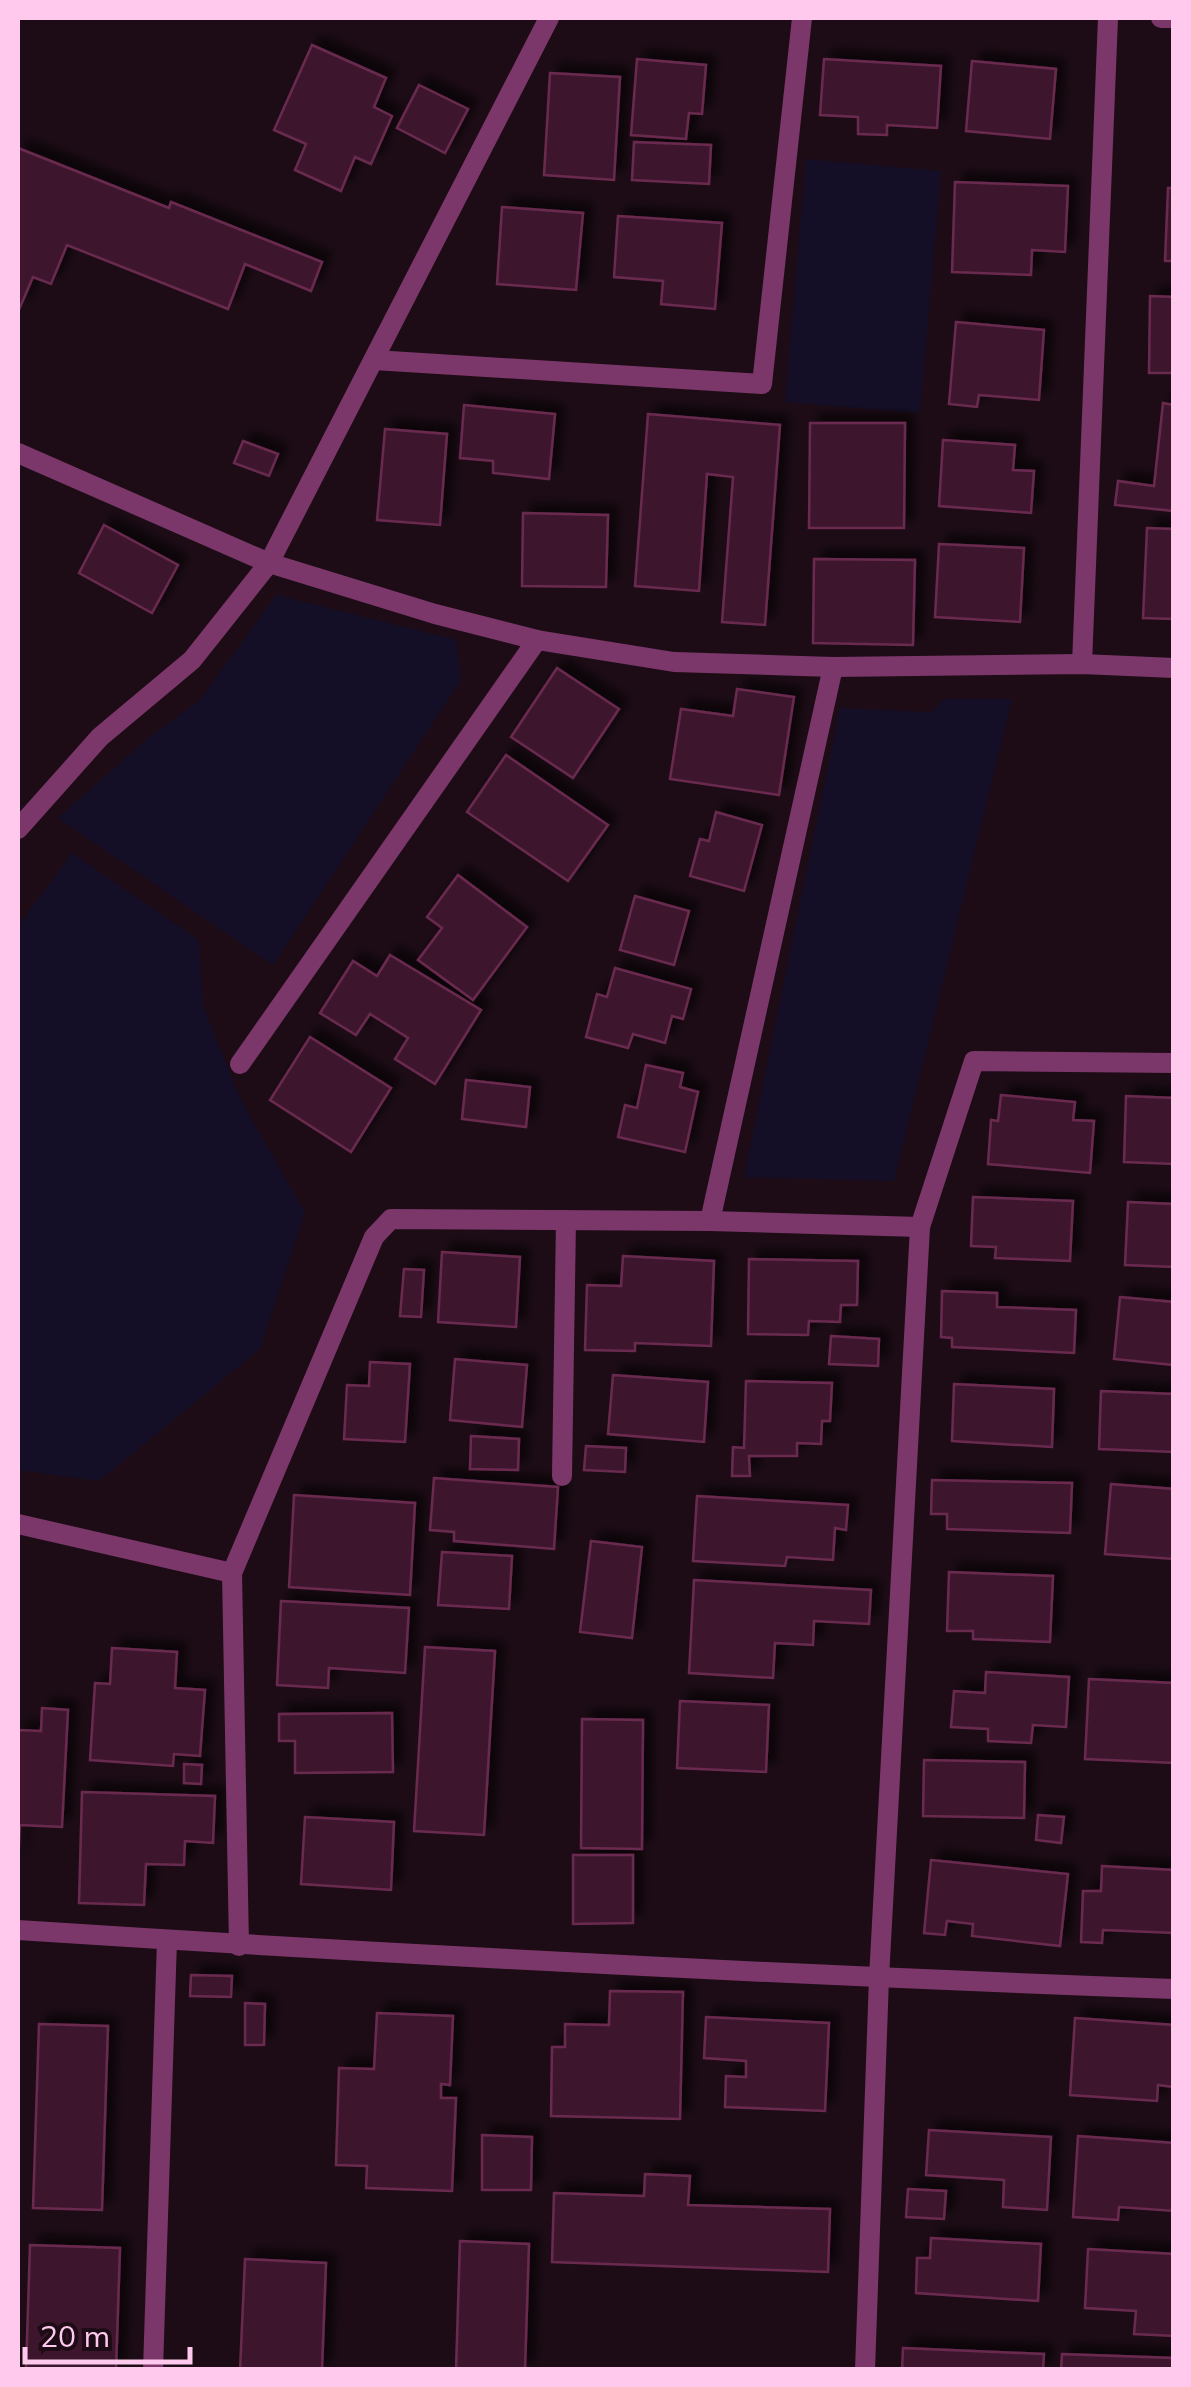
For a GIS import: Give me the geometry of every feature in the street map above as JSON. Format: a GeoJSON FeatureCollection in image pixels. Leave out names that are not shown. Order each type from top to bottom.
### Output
{"type":"FeatureCollection","features":[{"type":"Feature","properties":{"kind":"street"},"geometry":{"type":"LineString","coordinates":[[18,829],[100,737],[192,660],[269,563],[549,18]]}},
{"type":"Feature","properties":{"kind":"street"},"geometry":{"type":"LineString","coordinates":[[374,360],[762,384],[802,18]]}},
{"type":"Feature","properties":{"kind":"street"},"geometry":{"type":"LineString","coordinates":[[1082,664],[1108,18]]}},
{"type":"Feature","properties":{"kind":"street"},"geometry":{"type":"LineString","coordinates":[[1161,18],[1174,18]]}},
{"type":"Feature","properties":{"kind":"street"},"geometry":{"type":"LineString","coordinates":[[18,453],[269,563],[435,614],[537,640],[674,662],[833,667],[1082,664],[1174,668]]}},
{"type":"Feature","properties":{"kind":"street"},"geometry":{"type":"LineString","coordinates":[[240,1064],[537,640]]}},
{"type":"Feature","properties":{"kind":"street"},"geometry":{"type":"LineString","coordinates":[[710,1221],[833,667]]}},
{"type":"Feature","properties":{"kind":"street"},"geometry":{"type":"LineString","coordinates":[[865,2370],[879,1978],[920,1228],[974,1061],[1174,1063]]}},
{"type":"Feature","properties":{"kind":"street"},"geometry":{"type":"LineString","coordinates":[[239,1946],[232,1573],[374,1237],[391,1219],[710,1221],[920,1228]]}},
{"type":"Feature","properties":{"kind":"street"},"geometry":{"type":"LineString","coordinates":[[562,1476],[566,1220]]}},
{"type":"Feature","properties":{"kind":"street"},"geometry":{"type":"LineString","coordinates":[[18,1524],[232,1573]]}},
{"type":"Feature","properties":{"kind":"street"},"geometry":{"type":"LineString","coordinates":[[18,1930],[239,1946],[879,1978],[1174,1988]]}},
{"type":"Feature","properties":{"kind":"street"},"geometry":{"type":"LineString","coordinates":[[154,2370],[167,1940]]}},
{"type":"Feature","properties":{"kind":"shaded area"},"geometry":{"type":"Polygon","coordinates":[[[806,159],[941,171],[920,413],[785,402],[806,159]]]}},
{"type":"Feature","properties":{"kind":"shaded area"},"geometry":{"type":"Polygon","coordinates":[[[276,595],[456,640],[461,680],[273,965],[58,818],[148,738],[200,700],[276,595]]]}},
{"type":"Feature","properties":{"kind":"shaded area"},"geometry":{"type":"Polygon","coordinates":[[[945,699],[1012,699],[894,1181],[744,1177],[840,708],[930,712],[945,699]]]}},
{"type":"Feature","properties":{"kind":"shaded area"},"geometry":{"type":"Polygon","coordinates":[[[72,853],[199,940],[203,1006],[239,1096],[305,1213],[260,1349],[99,1481],[18,1470],[18,926],[72,853]]]}},
{"type":"Feature","properties":{"kind":"building"},"geometry":{"type":"Polygon","coordinates":[[[312,45],[386,78],[374,107],[392,116],[371,164],[355,157],[341,191],[295,170],[306,144],[274,130],[312,45]]]}},
{"type":"Feature","properties":{"kind":"building"},"geometry":{"type":"Polygon","coordinates":[[[637,59],[706,65],[702,114],[689,113],[686,139],[631,135],[637,59]]]}},
{"type":"Feature","properties":{"kind":"building"},"geometry":{"type":"Polygon","coordinates":[[[824,59],[941,66],[937,128],[887,125],[887,135],[858,134],[858,117],[820,115],[824,59]]]}},
{"type":"Feature","properties":{"kind":"building"},"geometry":{"type":"Polygon","coordinates":[[[972,61],[1056,69],[1050,139],[966,131],[972,61]]]}},
{"type":"Feature","properties":{"kind":"building"},"geometry":{"type":"Polygon","coordinates":[[[550,73],[620,77],[614,180],[544,175],[550,73]]]}},
{"type":"Feature","properties":{"kind":"building"},"geometry":{"type":"Polygon","coordinates":[[[419,85],[468,109],[445,153],[397,128],[419,85]]]}},
{"type":"Feature","properties":{"kind":"building"},"geometry":{"type":"Polygon","coordinates":[[[634,142],[711,145],[709,184],[632,180],[634,142]]]}},
{"type":"Feature","properties":{"kind":"building"},"geometry":{"type":"Polygon","coordinates":[[[18,148],[169,208],[171,202],[322,262],[311,291],[245,264],[228,309],[67,245],[51,284],[33,277],[18,312],[18,148]]]}},
{"type":"Feature","properties":{"kind":"building"},"geometry":{"type":"Polygon","coordinates":[[[955,182],[1068,186],[1065,252],[1032,250],[1031,275],[952,272],[955,182]]]}},
{"type":"Feature","properties":{"kind":"building"},"geometry":{"type":"Polygon","coordinates":[[[1168,188],[1174,188],[1174,261],[1165,261],[1168,188]]]}},
{"type":"Feature","properties":{"kind":"building"},"geometry":{"type":"Polygon","coordinates":[[[502,207],[583,213],[576,290],[497,284],[502,207]]]}},
{"type":"Feature","properties":{"kind":"building"},"geometry":{"type":"Polygon","coordinates":[[[618,216],[722,223],[715,309],[661,304],[663,281],[614,277],[618,216]]]}},
{"type":"Feature","properties":{"kind":"building"},"geometry":{"type":"Polygon","coordinates":[[[1150,296],[1174,297],[1174,373],[1149,373],[1150,296]]]}},
{"type":"Feature","properties":{"kind":"building"},"geometry":{"type":"Polygon","coordinates":[[[956,322],[1044,330],[1039,400],[979,395],[977,407],[949,404],[956,322]]]}},
{"type":"Feature","properties":{"kind":"building"},"geometry":{"type":"Polygon","coordinates":[[[1163,403],[1174,405],[1174,511],[1115,505],[1118,481],[1154,486],[1163,403]]]}},
{"type":"Feature","properties":{"kind":"building"},"geometry":{"type":"Polygon","coordinates":[[[464,405],[555,414],[549,479],[493,473],[493,461],[460,458],[464,405]]]}},
{"type":"Feature","properties":{"kind":"building"},"geometry":{"type":"Polygon","coordinates":[[[648,414],[780,425],[765,625],[722,622],[733,477],[707,474],[699,591],[635,586],[648,414]]]}},
{"type":"Feature","properties":{"kind":"building"},"geometry":{"type":"Polygon","coordinates":[[[810,423],[905,423],[904,528],[809,528],[810,423]]]}},
{"type":"Feature","properties":{"kind":"building"},"geometry":{"type":"Polygon","coordinates":[[[385,429],[447,434],[440,525],[377,520],[385,429]]]}},
{"type":"Feature","properties":{"kind":"building"},"geometry":{"type":"Polygon","coordinates":[[[943,440],[1015,445],[1013,470],[1034,471],[1031,513],[939,506],[943,440]]]}},
{"type":"Feature","properties":{"kind":"building"},"geometry":{"type":"Polygon","coordinates":[[[243,441],[278,454],[269,476],[234,463],[243,441]]]}},
{"type":"Feature","properties":{"kind":"building"},"geometry":{"type":"Polygon","coordinates":[[[523,513],[608,515],[606,587],[522,586],[523,513]]]}},
{"type":"Feature","properties":{"kind":"building"},"geometry":{"type":"Polygon","coordinates":[[[104,525],[178,565],[152,613],[79,573],[104,525]]]}},
{"type":"Feature","properties":{"kind":"building"},"geometry":{"type":"Polygon","coordinates":[[[1147,528],[1174,529],[1174,619],[1143,618],[1147,528]]]}},
{"type":"Feature","properties":{"kind":"building"},"geometry":{"type":"Polygon","coordinates":[[[939,544],[1024,548],[1020,622],[935,617],[939,544]]]}},
{"type":"Feature","properties":{"kind":"building"},"geometry":{"type":"Polygon","coordinates":[[[814,559],[915,560],[913,645],[813,643],[814,559]]]}},
{"type":"Feature","properties":{"kind":"building"},"geometry":{"type":"Polygon","coordinates":[[[557,668],[619,709],[573,778],[511,737],[557,668]]]}},
{"type":"Feature","properties":{"kind":"building"},"geometry":{"type":"Polygon","coordinates":[[[737,689],[794,697],[779,795],[670,779],[681,709],[733,716],[737,689]]]}},
{"type":"Feature","properties":{"kind":"building"},"geometry":{"type":"Polygon","coordinates":[[[506,755],[608,825],[568,881],[467,812],[506,755]]]}},
{"type":"Feature","properties":{"kind":"building"},"geometry":{"type":"Polygon","coordinates":[[[716,812],[762,825],[744,891],[690,876],[700,839],[709,841],[716,812]]]}},
{"type":"Feature","properties":{"kind":"building"},"geometry":{"type":"Polygon","coordinates":[[[458,875],[527,927],[473,1000],[418,960],[442,928],[427,917],[458,875]]]}},
{"type":"Feature","properties":{"kind":"building"},"geometry":{"type":"Polygon","coordinates":[[[635,896],[689,911],[674,965],[620,950],[635,896]]]}},
{"type":"Feature","properties":{"kind":"building"},"geometry":{"type":"Polygon","coordinates":[[[390,955],[481,1010],[435,1084],[395,1059],[408,1038],[370,1014],[356,1035],[320,1013],[353,961],[377,976],[390,955]]]}},
{"type":"Feature","properties":{"kind":"building"},"geometry":{"type":"Polygon","coordinates":[[[615,968],[691,989],[683,1019],[672,1016],[665,1043],[633,1034],[628,1048],[586,1037],[597,994],[607,997],[615,968]]]}},
{"type":"Feature","properties":{"kind":"building"},"geometry":{"type":"Polygon","coordinates":[[[310,1037],[391,1088],[351,1152],[270,1100],[310,1037]]]}},
{"type":"Feature","properties":{"kind":"building"},"geometry":{"type":"Polygon","coordinates":[[[646,1065],[683,1073],[680,1087],[698,1092],[685,1152],[618,1137],[625,1105],[637,1108],[646,1065]]]}},
{"type":"Feature","properties":{"kind":"building"},"geometry":{"type":"Polygon","coordinates":[[[466,1080],[530,1087],[526,1127],[462,1119],[466,1080]]]}},
{"type":"Feature","properties":{"kind":"building"},"geometry":{"type":"Polygon","coordinates":[[[1001,1095],[1075,1102],[1073,1120],[1094,1121],[1090,1173],[988,1164],[991,1120],[998,1121],[1001,1095]]]}},
{"type":"Feature","properties":{"kind":"building"},"geometry":{"type":"Polygon","coordinates":[[[1126,1096],[1174,1098],[1174,1164],[1124,1162],[1126,1096]]]}},
{"type":"Feature","properties":{"kind":"building"},"geometry":{"type":"Polygon","coordinates":[[[973,1197],[1073,1201],[1070,1261],[995,1258],[996,1247],[971,1246],[973,1197]]]}},
{"type":"Feature","properties":{"kind":"building"},"geometry":{"type":"Polygon","coordinates":[[[1128,1202],[1174,1204],[1174,1267],[1125,1265],[1128,1202]]]}},
{"type":"Feature","properties":{"kind":"building"},"geometry":{"type":"Polygon","coordinates":[[[442,1252],[520,1257],[516,1327],[438,1322],[442,1252]]]}},
{"type":"Feature","properties":{"kind":"building"},"geometry":{"type":"Polygon","coordinates":[[[623,1256],[714,1261],[711,1346],[635,1343],[635,1351],[585,1350],[587,1285],[621,1286],[623,1256]]]}},
{"type":"Feature","properties":{"kind":"building"},"geometry":{"type":"Polygon","coordinates":[[[749,1259],[858,1261],[857,1305],[841,1305],[840,1322],[809,1321],[808,1335],[748,1334],[749,1259]]]}},
{"type":"Feature","properties":{"kind":"building"},"geometry":{"type":"Polygon","coordinates":[[[404,1269],[424,1270],[421,1317],[400,1316],[404,1269]]]}},
{"type":"Feature","properties":{"kind":"building"},"geometry":{"type":"Polygon","coordinates":[[[942,1291],[997,1293],[997,1307],[1076,1310],[1074,1353],[952,1347],[952,1338],[941,1337],[942,1291]]]}},
{"type":"Feature","properties":{"kind":"building"},"geometry":{"type":"Polygon","coordinates":[[[1120,1297],[1174,1302],[1174,1365],[1114,1359],[1120,1297]]]}},
{"type":"Feature","properties":{"kind":"building"},"geometry":{"type":"Polygon","coordinates":[[[831,1336],[879,1339],[878,1366],[829,1364],[831,1336]]]}},
{"type":"Feature","properties":{"kind":"building"},"geometry":{"type":"Polygon","coordinates":[[[455,1359],[527,1365],[522,1427],[450,1420],[455,1359]]]}},
{"type":"Feature","properties":{"kind":"building"},"geometry":{"type":"Polygon","coordinates":[[[370,1362],[410,1364],[405,1442],[344,1439],[347,1385],[369,1386],[370,1362]]]}},
{"type":"Feature","properties":{"kind":"building"},"geometry":{"type":"Polygon","coordinates":[[[613,1375],[708,1382],[704,1442],[608,1434],[613,1375]]]}},
{"type":"Feature","properties":{"kind":"building"},"geometry":{"type":"Polygon","coordinates":[[[746,1381],[832,1383],[830,1421],[822,1421],[821,1444],[797,1443],[797,1456],[749,1456],[750,1476],[732,1476],[733,1447],[744,1448],[746,1381]]]}},
{"type":"Feature","properties":{"kind":"building"},"geometry":{"type":"Polygon","coordinates":[[[954,1384],[1054,1389],[1052,1447],[952,1441],[954,1384]]]}},
{"type":"Feature","properties":{"kind":"building"},"geometry":{"type":"Polygon","coordinates":[[[1101,1391],[1174,1394],[1174,1452],[1099,1449],[1101,1391]]]}},
{"type":"Feature","properties":{"kind":"building"},"geometry":{"type":"Polygon","coordinates":[[[471,1436],[519,1439],[518,1470],[470,1469],[471,1436]]]}},
{"type":"Feature","properties":{"kind":"building"},"geometry":{"type":"Polygon","coordinates":[[[586,1446],[626,1448],[625,1472],[584,1470],[586,1446]]]}},
{"type":"Feature","properties":{"kind":"building"},"geometry":{"type":"Polygon","coordinates":[[[434,1478],[558,1487],[554,1549],[454,1541],[454,1532],[430,1530],[434,1478]]]}},
{"type":"Feature","properties":{"kind":"building"},"geometry":{"type":"Polygon","coordinates":[[[932,1480],[1072,1483],[1070,1533],[947,1529],[947,1514],[931,1514],[932,1480]]]}},
{"type":"Feature","properties":{"kind":"building"},"geometry":{"type":"Polygon","coordinates":[[[1111,1484],[1174,1489],[1174,1559],[1105,1554],[1111,1484]]]}},
{"type":"Feature","properties":{"kind":"building"},"geometry":{"type":"Polygon","coordinates":[[[294,1495],[415,1503],[410,1595],[289,1587],[294,1495]]]}},
{"type":"Feature","properties":{"kind":"building"},"geometry":{"type":"Polygon","coordinates":[[[697,1496],[848,1505],[846,1530],[835,1528],[833,1560],[787,1557],[785,1566],[693,1561],[697,1496]]]}},
{"type":"Feature","properties":{"kind":"building"},"geometry":{"type":"Polygon","coordinates":[[[591,1541],[642,1547],[632,1638],[580,1632],[591,1541]]]}},
{"type":"Feature","properties":{"kind":"building"},"geometry":{"type":"Polygon","coordinates":[[[442,1552],[512,1556],[509,1609],[438,1605],[442,1552]]]}},
{"type":"Feature","properties":{"kind":"building"},"geometry":{"type":"Polygon","coordinates":[[[949,1572],[1053,1576],[1050,1642],[973,1639],[973,1631],[947,1631],[949,1572]]]}},
{"type":"Feature","properties":{"kind":"building"},"geometry":{"type":"Polygon","coordinates":[[[694,1580],[871,1590],[869,1624],[814,1621],[813,1645],[775,1643],[773,1678],[689,1673],[694,1580]]]}},
{"type":"Feature","properties":{"kind":"building"},"geometry":{"type":"Polygon","coordinates":[[[281,1601],[409,1608],[405,1673],[329,1668],[328,1688],[277,1685],[281,1601]]]}},
{"type":"Feature","properties":{"kind":"building"},"geometry":{"type":"Polygon","coordinates":[[[425,1647],[495,1651],[484,1835],[414,1831],[425,1647]]]}},
{"type":"Feature","properties":{"kind":"building"},"geometry":{"type":"Polygon","coordinates":[[[112,1648],[177,1652],[175,1688],[205,1690],[200,1756],[174,1754],[173,1766],[90,1760],[95,1683],[110,1684],[112,1648]]]}},
{"type":"Feature","properties":{"kind":"building"},"geometry":{"type":"Polygon","coordinates":[[[986,1672],[1069,1677],[1066,1727],[1033,1725],[1031,1743],[988,1741],[988,1729],[951,1727],[954,1691],[985,1693],[986,1672]]]}},
{"type":"Feature","properties":{"kind":"building"},"geometry":{"type":"Polygon","coordinates":[[[1089,1679],[1174,1683],[1174,1763],[1085,1759],[1089,1679]]]}},
{"type":"Feature","properties":{"kind":"building"},"geometry":{"type":"Polygon","coordinates":[[[680,1701],[769,1705],[766,1772],[677,1768],[680,1701]]]}},
{"type":"Feature","properties":{"kind":"building"},"geometry":{"type":"Polygon","coordinates":[[[42,1708],[68,1710],[62,1827],[20,1825],[18,1864],[18,1730],[41,1731],[42,1708]]]}},
{"type":"Feature","properties":{"kind":"building"},"geometry":{"type":"Polygon","coordinates":[[[392,1713],[393,1772],[295,1773],[295,1741],[279,1741],[279,1714],[392,1713]]]}},
{"type":"Feature","properties":{"kind":"building"},"geometry":{"type":"Polygon","coordinates":[[[582,1719],[643,1720],[642,1849],[581,1848],[582,1719]]]}},
{"type":"Feature","properties":{"kind":"building"},"geometry":{"type":"Polygon","coordinates":[[[924,1760],[1025,1762],[1024,1818],[923,1816],[924,1760]]]}},
{"type":"Feature","properties":{"kind":"building"},"geometry":{"type":"Polygon","coordinates":[[[184,1764],[202,1765],[201,1784],[184,1783],[184,1764]]]}},
{"type":"Feature","properties":{"kind":"building"},"geometry":{"type":"Polygon","coordinates":[[[82,1792],[215,1796],[213,1843],[185,1841],[184,1865],[146,1864],[144,1905],[79,1903],[82,1792]]]}},
{"type":"Feature","properties":{"kind":"building"},"geometry":{"type":"Polygon","coordinates":[[[1038,1815],[1064,1817],[1061,1843],[1036,1840],[1038,1815]]]}},
{"type":"Feature","properties":{"kind":"building"},"geometry":{"type":"Polygon","coordinates":[[[305,1817],[394,1822],[391,1890],[301,1884],[305,1817]]]}},
{"type":"Feature","properties":{"kind":"building"},"geometry":{"type":"Polygon","coordinates":[[[573,1855],[633,1855],[633,1923],[573,1924],[573,1855]]]}},
{"type":"Feature","properties":{"kind":"building"},"geometry":{"type":"Polygon","coordinates":[[[931,1860],[1068,1874],[1060,1946],[972,1936],[973,1924],[947,1921],[945,1935],[924,1933],[931,1860]]]}},
{"type":"Feature","properties":{"kind":"building"},"geometry":{"type":"Polygon","coordinates":[[[1102,1866],[1174,1870],[1174,1933],[1103,1930],[1102,1943],[1081,1942],[1083,1891],[1101,1891],[1102,1866]]]}},
{"type":"Feature","properties":{"kind":"building"},"geometry":{"type":"Polygon","coordinates":[[[191,1975],[232,1976],[231,1997],[190,1996],[191,1975]]]}},
{"type":"Feature","properties":{"kind":"building"},"geometry":{"type":"Polygon","coordinates":[[[610,1991],[683,1992],[680,2119],[551,2116],[552,2047],[565,2047],[565,2024],[609,2025],[610,1991]]]}},
{"type":"Feature","properties":{"kind":"building"},"geometry":{"type":"Polygon","coordinates":[[[245,2003],[265,2004],[264,2045],[245,2045],[245,2003]]]}},
{"type":"Feature","properties":{"kind":"building"},"geometry":{"type":"Polygon","coordinates":[[[377,2013],[453,2016],[450,2085],[441,2084],[441,2098],[456,2098],[452,2191],[366,2188],[367,2166],[336,2165],[339,2068],[374,2069],[377,2013]]]}},
{"type":"Feature","properties":{"kind":"building"},"geometry":{"type":"Polygon","coordinates":[[[706,2017],[829,2023],[825,2111],[725,2107],[726,2076],[746,2077],[746,2061],[704,2058],[706,2017]]]}},
{"type":"Feature","properties":{"kind":"building"},"geometry":{"type":"Polygon","coordinates":[[[1075,2018],[1174,2025],[1174,2087],[1158,2085],[1157,2101],[1070,2095],[1075,2018]]]}},
{"type":"Feature","properties":{"kind":"building"},"geometry":{"type":"Polygon","coordinates":[[[39,2024],[108,2026],[102,2210],[33,2208],[39,2024]]]}},
{"type":"Feature","properties":{"kind":"building"},"geometry":{"type":"Polygon","coordinates":[[[929,2130],[1051,2137],[1047,2210],[1003,2207],[1004,2180],[926,2175],[929,2130]]]}},
{"type":"Feature","properties":{"kind":"building"},"geometry":{"type":"Polygon","coordinates":[[[482,2135],[532,2137],[531,2190],[482,2190],[482,2135]]]}},
{"type":"Feature","properties":{"kind":"building"},"geometry":{"type":"Polygon","coordinates":[[[1078,2136],[1174,2143],[1174,2211],[1119,2207],[1118,2220],[1073,2217],[1078,2136]]]}},
{"type":"Feature","properties":{"kind":"building"},"geometry":{"type":"Polygon","coordinates":[[[645,2174],[690,2176],[688,2205],[830,2209],[828,2272],[552,2262],[554,2193],[644,2196],[645,2174]]]}},
{"type":"Feature","properties":{"kind":"building"},"geometry":{"type":"Polygon","coordinates":[[[908,2189],[946,2191],[944,2219],[906,2217],[908,2189]]]}},
{"type":"Feature","properties":{"kind":"building"},"geometry":{"type":"Polygon","coordinates":[[[931,2238],[1041,2244],[1038,2301],[916,2293],[917,2258],[930,2258],[931,2238]]]}},
{"type":"Feature","properties":{"kind":"building"},"geometry":{"type":"Polygon","coordinates":[[[460,2241],[529,2244],[525,2370],[456,2370],[460,2241]]]}},
{"type":"Feature","properties":{"kind":"building"},"geometry":{"type":"Polygon","coordinates":[[[30,2245],[120,2248],[116,2370],[26,2370],[30,2245]]]}},
{"type":"Feature","properties":{"kind":"building"},"geometry":{"type":"Polygon","coordinates":[[[1088,2249],[1174,2254],[1174,2336],[1134,2334],[1136,2311],[1085,2308],[1088,2249]]]}},
{"type":"Feature","properties":{"kind":"building"},"geometry":{"type":"Polygon","coordinates":[[[245,2259],[326,2263],[322,2370],[240,2370],[245,2259]]]}},
{"type":"Feature","properties":{"kind":"building"},"geometry":{"type":"Polygon","coordinates":[[[903,2348],[1044,2354],[1043,2370],[902,2370],[903,2348]]]}},
{"type":"Feature","properties":{"kind":"building"},"geometry":{"type":"Polygon","coordinates":[[[1062,2354],[1174,2358],[1174,2370],[1061,2370],[1062,2354]]]}}]}
